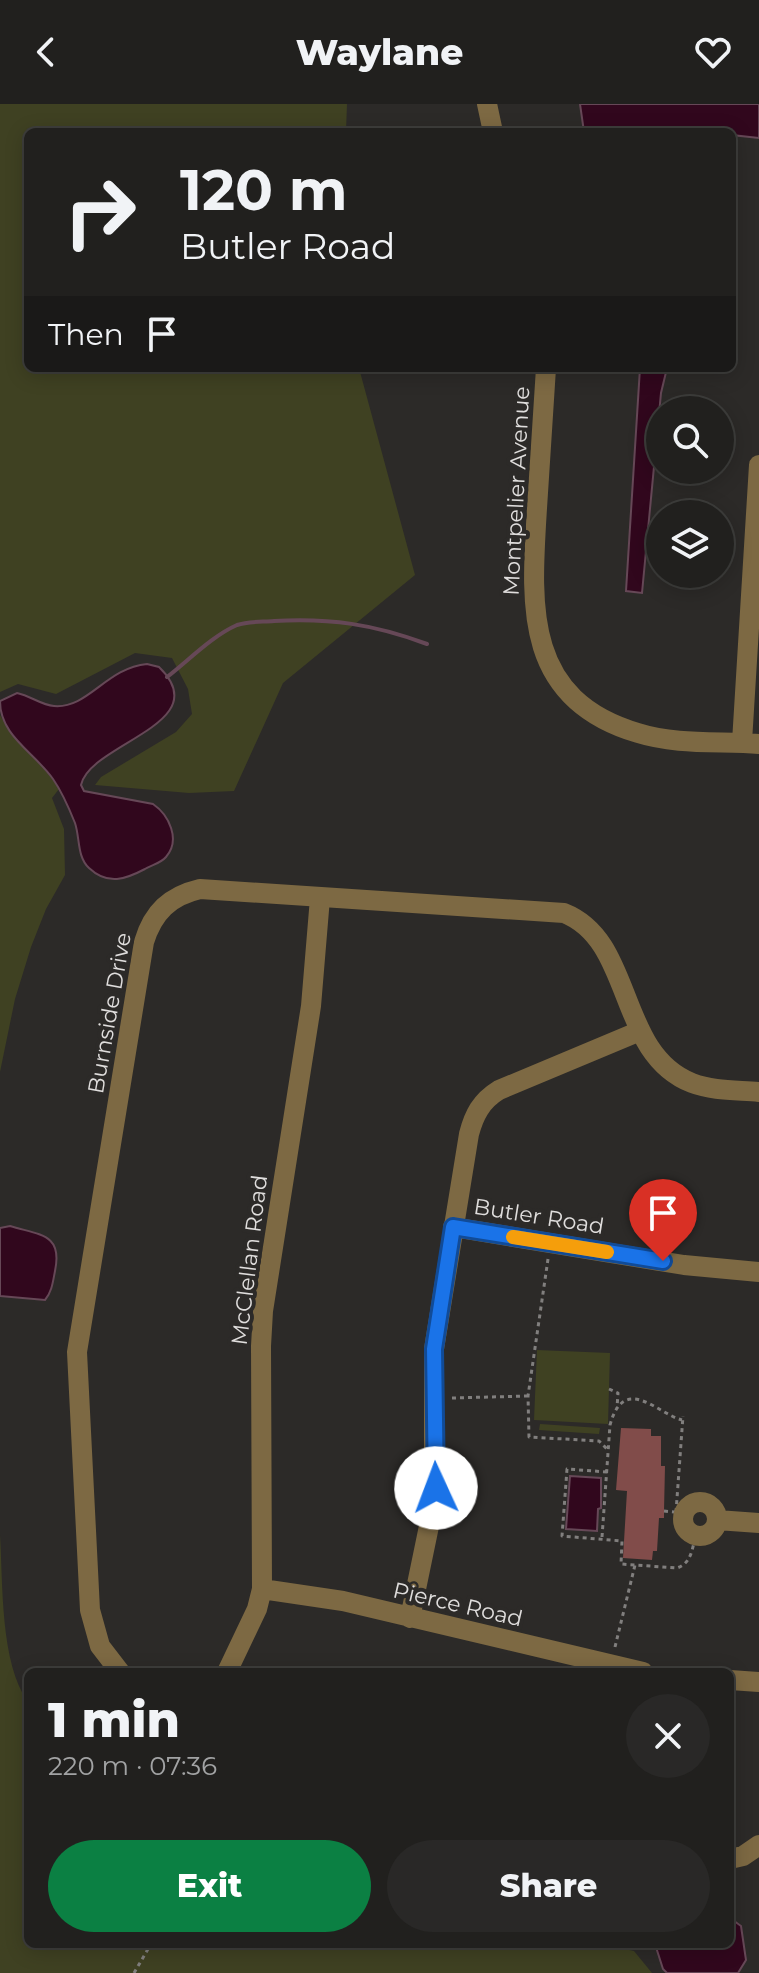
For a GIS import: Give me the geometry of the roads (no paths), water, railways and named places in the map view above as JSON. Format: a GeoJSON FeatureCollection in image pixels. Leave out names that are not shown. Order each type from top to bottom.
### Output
{"type":"FeatureCollection","features":[{"type":"Feature","properties":{"kind":"street"},"geometry":{"type":"LineString","coordinates":[[487,104],[492,128]]}},
{"type":"Feature","properties":{"kind":"street","name":"Montpelier Avenue"},"geometry":{"type":"LineString","coordinates":[[546,372],[533,581],[535,621],[548,662],[569,694],[599,718],[638,734],[666,739],[750,743]]}},
{"type":"Feature","properties":{"kind":"street"},"geometry":{"type":"LineString","coordinates":[[750,743],[759,465]]}},
{"type":"Feature","properties":{"kind":"street","name":"Burnside Drive"},"geometry":{"type":"LineString","coordinates":[[117,1668],[100,1646],[90,1610],[77,1362],[87,1284],[144,942],[151,922],[164,905],[182,894],[200,889],[541,910],[573,917],[594,932],[602,944],[640,1031],[660,1062],[691,1083],[714,1089],[759,1092]]}},
{"type":"Feature","properties":{"kind":"street","name":"McClellan Road"},"geometry":{"type":"LineString","coordinates":[[229,1668],[257,1609],[262,1589],[263,1311],[311,1006],[320,898]]}},
{"type":"Feature","properties":{"kind":"street"},"geometry":{"type":"LineString","coordinates":[[410,1618],[436,1488],[434,1349],[453,1227],[476,1112],[489,1096],[640,1031]]}},
{"type":"Feature","properties":{"kind":"street","name":"Butler Road"},"geometry":{"type":"LineString","coordinates":[[453,1227],[710,1268],[759,1272]]}},
{"type":"Feature","properties":{"kind":"street"},"geometry":{"type":"LineString","coordinates":[[707,1503],[714,1510],[717,1520],[707,1534],[696,1535],[686,1528],[675,1512],[691,1504],[707,1503]]}},
{"type":"Feature","properties":{"kind":"street"},"geometry":{"type":"LineString","coordinates":[[717,1520],[759,1523]]}},
{"type":"Feature","properties":{"kind":"street","name":"Pierce Road"},"geometry":{"type":"LineString","coordinates":[[262,1589],[343,1601],[625,1668]]}},
{"type":"Feature","properties":{"kind":"street"},"geometry":{"type":"LineString","coordinates":[[734,1680],[759,1682]]}},
{"type":"Feature","properties":{"kind":"street"},"geometry":{"type":"LineString","coordinates":[[734,1858],[759,1845]]}},
{"type":"Feature","properties":{"kind":"waterway"},"geometry":{"type":"LineString","coordinates":[[167,677],[219,635],[246,623],[295,620],[333,622],[370,627],[427,644]]}}]}
